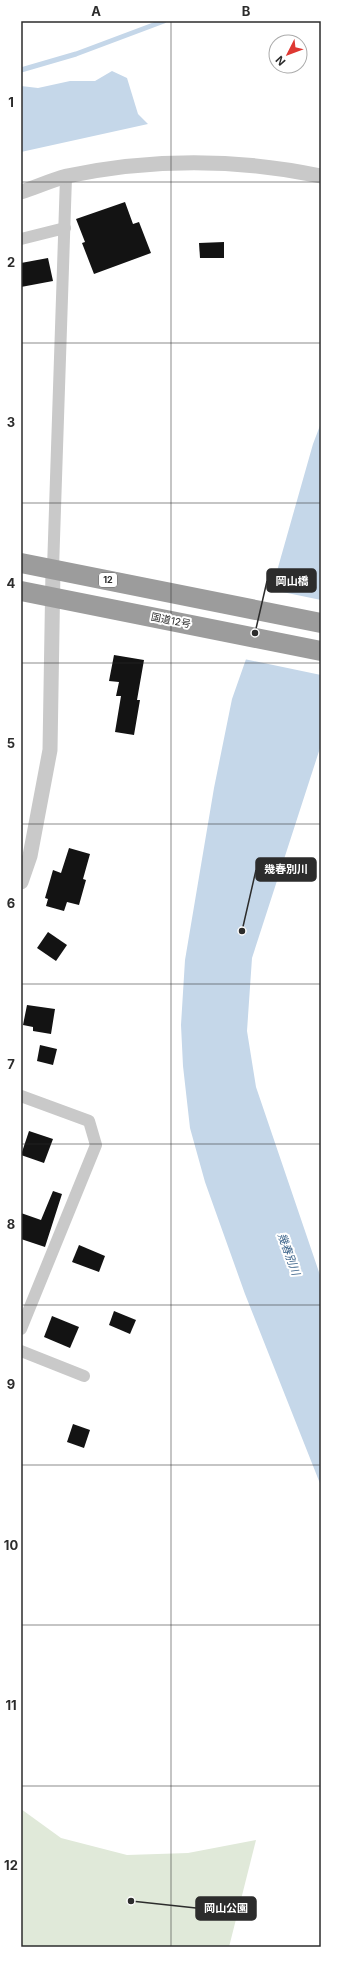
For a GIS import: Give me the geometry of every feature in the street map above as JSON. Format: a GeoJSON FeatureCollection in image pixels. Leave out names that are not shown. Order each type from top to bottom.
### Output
{"type":"FeatureCollection","features":[{"type":"Feature","properties":{"kind":"highway","name":"12"},"geometry":{"type":"LineString","coordinates":[[21,563],[321,623]]}},
{"type":"Feature","properties":{"kind":"highway","name":"国道12号"},"geometry":{"type":"LineString","coordinates":[[21,591],[321,651]]}},
{"type":"Feature","properties":{"kind":"street"},"geometry":{"type":"LineString","coordinates":[[21,192],[66,177],[134,165],[196,161],[259,166],[321,176]]}},
{"type":"Feature","properties":{"kind":"street"},"geometry":{"type":"LineString","coordinates":[[21,882],[30,856],[50,750],[52,596],[66,177]]}},
{"type":"Feature","properties":{"kind":"street"},"geometry":{"type":"LineString","coordinates":[[21,239],[65,228]]}},
{"type":"Feature","properties":{"kind":"street"},"geometry":{"type":"LineString","coordinates":[[21,1096],[89,1121],[96,1145],[21,1329]]}},
{"type":"Feature","properties":{"kind":"street"},"geometry":{"type":"LineString","coordinates":[[21,1351],[84,1376]]}},
{"type":"Feature","properties":{"kind":"green space"},"geometry":{"type":"Polygon","coordinates":[[[21,1809],[61,1838],[127,1855],[188,1853],[256,1840],[229,1947],[21,1947],[21,1809]]]}},
{"type":"Feature","properties":{"kind":"water"},"geometry":{"type":"Polygon","coordinates":[[[112,71],[127,78],[138,114],[148,124],[21,152],[21,86],[38,88],[70,81],[95,81],[112,71]]]}},
{"type":"Feature","properties":{"kind":"water"},"geometry":{"type":"Polygon","coordinates":[[[321,423],[321,745],[252,958],[247,1031],[256,1087],[321,1278],[321,1486],[245,1294],[205,1182],[190,1128],[183,1066],[181,1025],[185,960],[214,788],[232,699],[277,571],[313,444],[321,423]]]}},
{"type":"Feature","properties":{"kind":"pier"},"geometry":{"type":"Polygon","coordinates":[[[268,589],[321,600],[321,675],[244,659],[268,589]]]}},
{"type":"Feature","properties":{"kind":"building"},"geometry":{"type":"Polygon","coordinates":[[[125,202],[133,224],[139,222],[151,253],[94,274],[82,243],[85,242],[76,219],[125,202]]]}},
{"type":"Feature","properties":{"kind":"building"},"geometry":{"type":"Polygon","coordinates":[[[224,242],[224,258],[200,258],[199,243],[224,242]]]}},
{"type":"Feature","properties":{"kind":"building"},"geometry":{"type":"Polygon","coordinates":[[[48,258],[53,281],[21,287],[21,263],[48,258]]]}},
{"type":"Feature","properties":{"kind":"building"},"geometry":{"type":"Polygon","coordinates":[[[114,655],[144,660],[137,700],[140,700],[134,735],[115,732],[121,696],[116,696],[119,682],[109,681],[114,655]]]}},
{"type":"Feature","properties":{"kind":"building"},"geometry":{"type":"Polygon","coordinates":[[[69,848],[90,854],[83,879],[86,880],[79,905],[67,902],[64,911],[46,906],[48,899],[45,898],[53,870],[61,873],[69,848]]]}},
{"type":"Feature","properties":{"kind":"building"},"geometry":{"type":"Polygon","coordinates":[[[48,932],[67,945],[56,961],[37,948],[48,932]]]}},
{"type":"Feature","properties":{"kind":"building"},"geometry":{"type":"Polygon","coordinates":[[[27,1005],[55,1009],[51,1034],[33,1031],[33,1027],[23,1025],[27,1005]]]}},
{"type":"Feature","properties":{"kind":"building"},"geometry":{"type":"Polygon","coordinates":[[[40,1045],[57,1049],[53,1065],[37,1061],[40,1045]]]}},
{"type":"Feature","properties":{"kind":"building"},"geometry":{"type":"Polygon","coordinates":[[[29,1131],[53,1139],[44,1163],[21,1155],[29,1131]]]}},
{"type":"Feature","properties":{"kind":"building"},"geometry":{"type":"Polygon","coordinates":[[[53,1191],[62,1194],[45,1247],[21,1239],[21,1213],[41,1220],[53,1191]]]}},
{"type":"Feature","properties":{"kind":"building"},"geometry":{"type":"Polygon","coordinates":[[[79,1245],[105,1256],[99,1272],[72,1262],[79,1245]]]}},
{"type":"Feature","properties":{"kind":"building"},"geometry":{"type":"Polygon","coordinates":[[[114,1311],[136,1320],[130,1334],[109,1325],[114,1311]]]}},
{"type":"Feature","properties":{"kind":"building"},"geometry":{"type":"Polygon","coordinates":[[[52,1316],[79,1327],[70,1348],[44,1337],[52,1316]]]}},
{"type":"Feature","properties":{"kind":"building"},"geometry":{"type":"Polygon","coordinates":[[[73,1424],[90,1430],[84,1448],[67,1442],[73,1424]]]}},
{"type":"Feature","properties":{"kind":"waterway"},"geometry":{"type":"LineString","coordinates":[[21,70],[76,54],[164,21]]}},
{"type":"Feature","properties":{"kind":"place","name":"岡山橋"},"geometry":{"type":"Point","coordinates":[255,633]}},
{"type":"Feature","properties":{"kind":"place","name":"幾春別川"},"geometry":{"type":"Point","coordinates":[242,931]}},
{"type":"Feature","properties":{"kind":"place","name":"岡山公園"},"geometry":{"type":"Point","coordinates":[131,1901]}}]}
